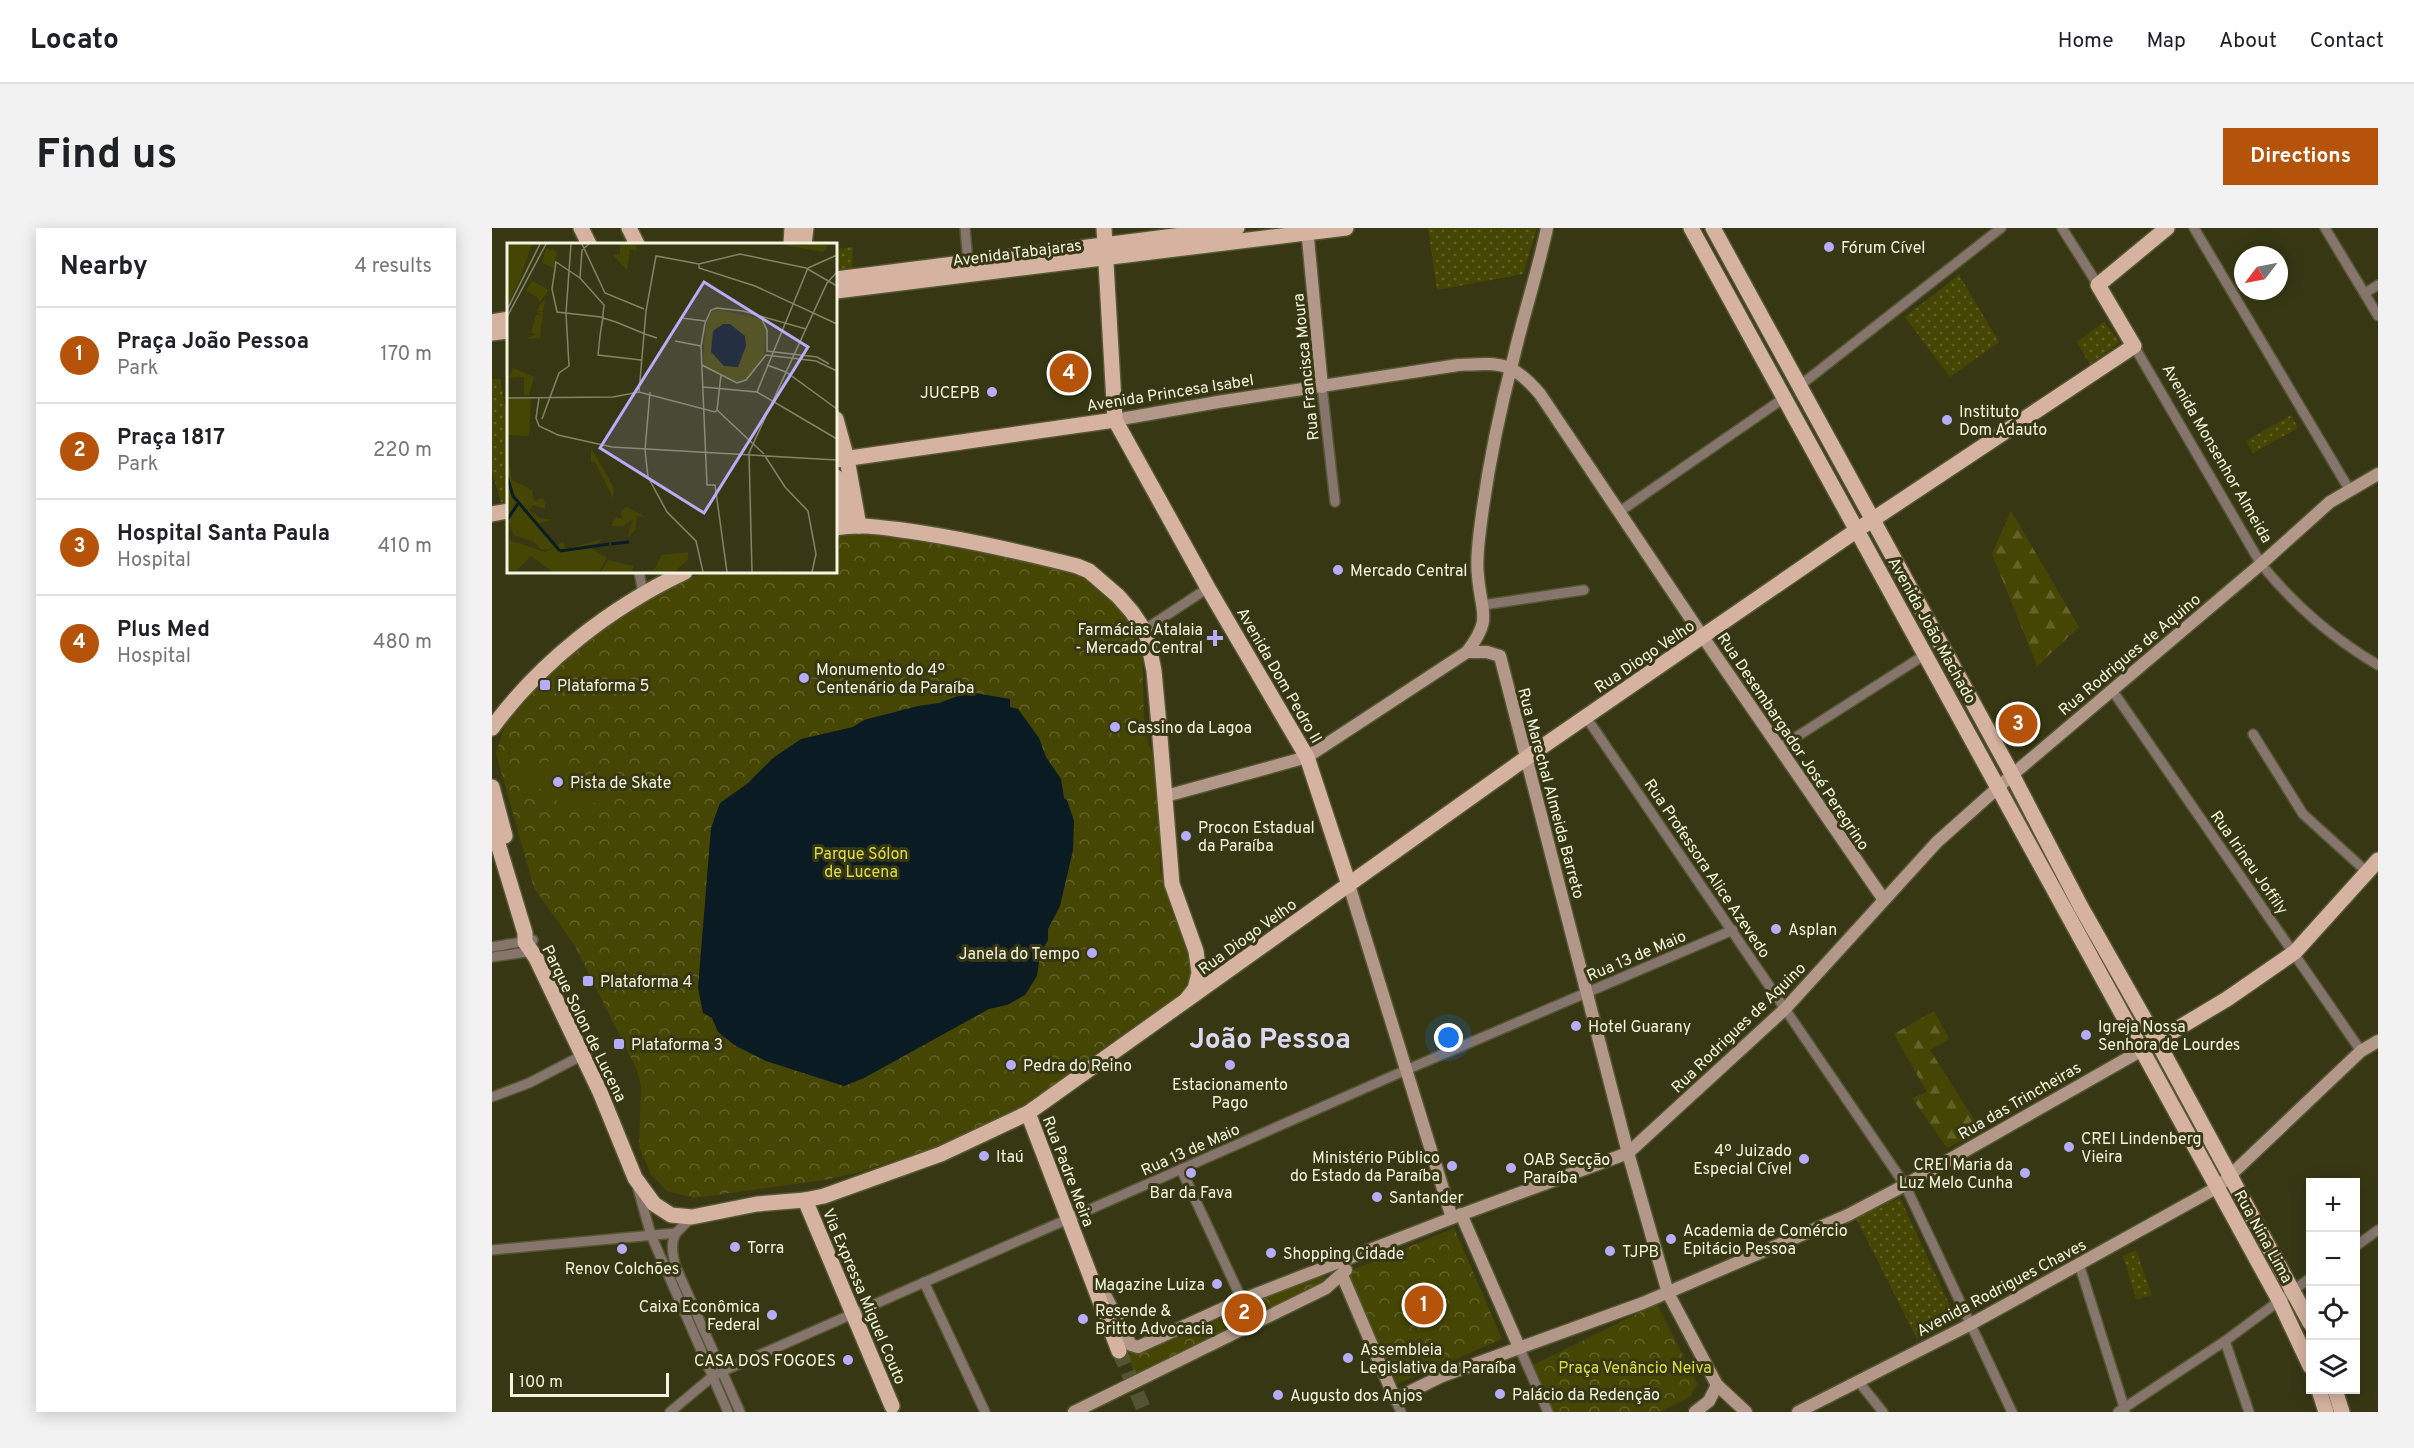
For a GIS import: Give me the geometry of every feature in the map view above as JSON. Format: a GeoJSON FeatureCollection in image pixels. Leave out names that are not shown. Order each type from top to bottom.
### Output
{"type":"FeatureCollection","features":[{"type":"Feature","properties":{"kind":"main road"},"geometry":{"type":"LineString","coordinates":[[581,228],[588,243]]}},
{"type":"Feature","properties":{"kind":"main road"},"geometry":{"type":"LineString","coordinates":[[629,228],[636,243]]}},
{"type":"Feature","properties":{"kind":"main road"},"geometry":{"type":"LineString","coordinates":[[791,243],[792,228]]}},
{"type":"Feature","properties":{"kind":"main road"},"geometry":{"type":"LineString","coordinates":[[804,243],[806,228]]}},
{"type":"Feature","properties":{"kind":"main road","name":"Avenida Dom Pedro II"},"geometry":{"type":"LineString","coordinates":[[1104,228],[1115,420],[1208,588],[1307,757],[1349,885]]}},
{"type":"Feature","properties":{"kind":"main road","name":"Avenida Tabajaras"},"geometry":{"type":"LineString","coordinates":[[837,279],[968,262],[1105,252],[1237,228]]}},
{"type":"Feature","properties":{"kind":"main road","name":"Avenida Tabajaras"},"geometry":{"type":"LineString","coordinates":[[837,291],[1105,252],[1307,230],[1346,228]]}},
{"type":"Feature","properties":{"kind":"main road","name":"Avenida João Machado"},"geometry":{"type":"LineString","coordinates":[[1691,228],[2142,1050]]}},
{"type":"Feature","properties":{"kind":"main road","name":"Avenida João Machado"},"geometry":{"type":"LineString","coordinates":[[1713,228],[2012,775],[2081,907],[2157,1041]]}},
{"type":"Feature","properties":{"kind":"main road"},"geometry":{"type":"LineString","coordinates":[[2098,285],[2167,228]]}},
{"type":"Feature","properties":{"kind":"main road","name":"Avenida Monsenhor Almeida"},"geometry":{"type":"LineString","coordinates":[[2098,285],[2134,346]]}},
{"type":"Feature","properties":{"kind":"main road"},"geometry":{"type":"LineString","coordinates":[[492,322],[507,320]]}},
{"type":"Feature","properties":{"kind":"main road"},"geometry":{"type":"LineString","coordinates":[[492,333],[507,331]]}},
{"type":"Feature","properties":{"kind":"main road","name":"Rua Diogo Velho"},"geometry":{"type":"LineString","coordinates":[[1182,1006],[1527,757],[1857,530],[2134,346]]}},
{"type":"Feature","properties":{"kind":"main road","name":"Avenida Princesa Isabel"},"geometry":{"type":"LineString","coordinates":[[841,460],[1115,420]]}},
{"type":"Feature","properties":{"kind":"main road"},"geometry":{"type":"LineString","coordinates":[[837,427],[847,527]]}},
{"type":"Feature","properties":{"kind":"main road"},"geometry":{"type":"LineString","coordinates":[[837,482],[847,527]]}},
{"type":"Feature","properties":{"kind":"main road"},"geometry":{"type":"LineString","coordinates":[[492,514],[507,511]]}},
{"type":"Feature","properties":{"kind":"main road"},"geometry":{"type":"LineString","coordinates":[[635,1178],[644,1193],[659,1209],[671,1215],[692,1217],[758,1204],[805,1200],[841,1191],[940,1154],[1028,1113],[1182,1006],[1195,989],[1199,973],[1196,951],[1172,884],[1154,671],[1144,630],[1132,612],[1118,596],[1089,571],[1077,566],[990,544],[919,532],[847,527]]}},
{"type":"Feature","properties":{"kind":"main road"},"geometry":{"type":"LineString","coordinates":[[492,728],[505,710],[560,655],[643,593],[683,573]]}},
{"type":"Feature","properties":{"kind":"main road"},"geometry":{"type":"LineString","coordinates":[[492,787],[532,948]]}},
{"type":"Feature","properties":{"kind":"main road","name":"Parque Solon de Lucena"},"geometry":{"type":"LineString","coordinates":[[492,824],[525,933],[600,1092],[635,1178]]}},
{"type":"Feature","properties":{"kind":"main road","name":"Rua das Trincheiras"},"geometry":{"type":"LineString","coordinates":[[2142,1050],[2227,999],[2295,952],[2378,860]]}},
{"type":"Feature","properties":{"kind":"main road","name":"Rua Nina Lima"},"geometry":{"type":"LineString","coordinates":[[2157,1041],[2306,1315]]}},
{"type":"Feature","properties":{"kind":"main road","name":"Rua Nina Lima"},"geometry":{"type":"LineString","coordinates":[[2142,1050],[2279,1300],[2306,1357]]}},
{"type":"Feature","properties":{"kind":"main road","name":"Rua Padre Meira"},"geometry":{"type":"LineString","coordinates":[[1028,1113],[1077,1241],[1125,1348]]}},
{"type":"Feature","properties":{"kind":"main road","name":"Via Expressa Miguel Couto"},"geometry":{"type":"LineString","coordinates":[[805,1200],[892,1406]]}},
{"type":"Feature","properties":{"kind":"main road"},"geometry":{"type":"LineString","coordinates":[[2321,1394],[2326,1412]]}},
{"type":"Feature","properties":{"kind":"main road"},"geometry":{"type":"LineString","coordinates":[[2337,1394],[2342,1412]]}},
{"type":"Feature","properties":{"kind":"street"},"geometry":{"type":"LineString","coordinates":[[965,228],[968,262]]}},
{"type":"Feature","properties":{"kind":"street"},"geometry":{"type":"LineString","coordinates":[[1166,796],[1307,757],[1467,652],[1478,638],[1485,619],[1478,577],[1477,554],[1482,512],[1511,367],[1539,269],[1548,228]]}},
{"type":"Feature","properties":{"kind":"street"},"geometry":{"type":"LineString","coordinates":[[1798,387],[2001,228]]}},
{"type":"Feature","properties":{"kind":"street","name":"Avenida Monsenhor Almeida"},"geometry":{"type":"LineString","coordinates":[[2062,228],[2098,285]]}},
{"type":"Feature","properties":{"kind":"street"},"geometry":{"type":"LineString","coordinates":[[2194,228],[2349,489]]}},
{"type":"Feature","properties":{"kind":"street"},"geometry":{"type":"LineString","coordinates":[[2325,228],[2378,316]]}},
{"type":"Feature","properties":{"kind":"street","name":"Rua Francisca Moura"},"geometry":{"type":"LineString","coordinates":[[1307,230],[1335,502]]}},
{"type":"Feature","properties":{"kind":"street"},"geometry":{"type":"LineString","coordinates":[[2365,294],[2378,285]]}},
{"type":"Feature","properties":{"kind":"street","name":"Avenida Monsenhor Almeida"},"geometry":{"type":"LineString","coordinates":[[2134,346],[2261,564],[2285,593],[2323,629],[2348,648],[2378,665]]}},
{"type":"Feature","properties":{"kind":"street","name":"Avenida Princesa Isabel"},"geometry":{"type":"LineString","coordinates":[[1115,420],[1458,365],[1498,363],[1511,367]]}},
{"type":"Feature","properties":{"kind":"street","name":"Rua Desembargador José Peregrino"},"geometry":{"type":"LineString","coordinates":[[1511,367],[1540,394],[1703,637],[1884,900]]}},
{"type":"Feature","properties":{"kind":"street"},"geometry":{"type":"LineString","coordinates":[[1619,512],[1784,398]]}},
{"type":"Feature","properties":{"kind":"street","name":"Rua Rodrigues de Aquino"},"geometry":{"type":"LineString","coordinates":[[1358,1256],[1457,1216],[1628,1153],[1785,1009],[1937,842],[2330,502],[2378,474]]}},
{"type":"Feature","properties":{"kind":"street"},"geometry":{"type":"LineString","coordinates":[[639,573],[643,593]]}},
{"type":"Feature","properties":{"kind":"street"},"geometry":{"type":"LineString","coordinates":[[1144,630],[1208,588]]}},
{"type":"Feature","properties":{"kind":"street"},"geometry":{"type":"LineString","coordinates":[[1483,605],[1584,590]]}},
{"type":"Feature","properties":{"kind":"street","name":"Rua Marechal Almeida Barreto"},"geometry":{"type":"LineString","coordinates":[[1467,652],[1487,652],[1500,656],[1628,1153],[1668,1293],[1717,1384],[1746,1412]]}},
{"type":"Feature","properties":{"kind":"street"},"geometry":{"type":"LineString","coordinates":[[1779,748],[1926,654]]}},
{"type":"Feature","properties":{"kind":"street","name":"Rua Irineu Joffily"},"geometry":{"type":"LineString","coordinates":[[2112,690],[2295,952],[2361,1051]]}},
{"type":"Feature","properties":{"kind":"street","name":"Rua Professora Alice Azevedo"},"geometry":{"type":"LineString","coordinates":[[1586,717],[1905,1185],[2012,1412]]}},
{"type":"Feature","properties":{"kind":"street"},"geometry":{"type":"LineString","coordinates":[[2253,734],[2303,814],[2367,872]]}},
{"type":"Feature","properties":{"kind":"street","name":"Avenida Dom Pedro II"},"geometry":{"type":"LineString","coordinates":[[1349,885],[1406,1070],[1457,1216],[1519,1347]]}},
{"type":"Feature","properties":{"kind":"street","name":"Rua 13 de Maio"},"geometry":{"type":"LineString","coordinates":[[670,1412],[713,1376],[723,1371],[1406,1070],[1733,930]]}},
{"type":"Feature","properties":{"kind":"street"},"geometry":{"type":"LineString","coordinates":[[492,946],[532,948]]}},
{"type":"Feature","properties":{"kind":"street"},"geometry":{"type":"LineString","coordinates":[[492,957],[532,948]]}},
{"type":"Feature","properties":{"kind":"street"},"geometry":{"type":"LineString","coordinates":[[2231,1177],[2361,1051],[2378,1041]]}},
{"type":"Feature","properties":{"kind":"street","name":"Rua das Trincheiras"},"geometry":{"type":"LineString","coordinates":[[1668,1293],[1848,1215],[2142,1050]]}},
{"type":"Feature","properties":{"kind":"street"},"geometry":{"type":"LineString","coordinates":[[492,1097],[529,1083],[583,1055]]}},
{"type":"Feature","properties":{"kind":"street"},"geometry":{"type":"LineString","coordinates":[[1181,1169],[1242,1300]]}},
{"type":"Feature","properties":{"kind":"street","name":"Avenida Rodrigues Chaves"},"geometry":{"type":"LineString","coordinates":[[1798,1412],[1971,1324],[2218,1187],[2231,1177]]}},
{"type":"Feature","properties":{"kind":"street","name":"Parque Solon de Lucena"},"geometry":{"type":"LineString","coordinates":[[635,1178],[651,1235],[728,1412]]}},
{"type":"Feature","properties":{"kind":"street"},"geometry":{"type":"LineString","coordinates":[[692,1217],[672,1240],[675,1265],[740,1412]]}},
{"type":"Feature","properties":{"kind":"street"},"geometry":{"type":"LineString","coordinates":[[2360,1243],[2378,1230]]}},
{"type":"Feature","properties":{"kind":"street"},"geometry":{"type":"LineString","coordinates":[[492,1250],[676,1233]]}},
{"type":"Feature","properties":{"kind":"street"},"geometry":{"type":"LineString","coordinates":[[1125,1348],[1138,1347],[1242,1300],[1358,1256]]}},
{"type":"Feature","properties":{"kind":"street"},"geometry":{"type":"LineString","coordinates":[[1074,1412],[1326,1288],[1342,1275],[1358,1256]]}},
{"type":"Feature","properties":{"kind":"street"},"geometry":{"type":"LineString","coordinates":[[2079,1264],[2122,1410],[2225,1341],[2306,1281]]}},
{"type":"Feature","properties":{"kind":"street"},"geometry":{"type":"LineString","coordinates":[[1342,1275],[1401,1412]]}},
{"type":"Feature","properties":{"kind":"street"},"geometry":{"type":"LineString","coordinates":[[924,1281],[985,1412]]}},
{"type":"Feature","properties":{"kind":"street"},"geometry":{"type":"LineString","coordinates":[[1395,1399],[1442,1376],[1668,1293]]}},
{"type":"Feature","properties":{"kind":"street"},"geometry":{"type":"LineString","coordinates":[[2225,1341],[2249,1412]]}},
{"type":"Feature","properties":{"kind":"street"},"geometry":{"type":"LineString","coordinates":[[1519,1347],[1548,1412]]}},
{"type":"Feature","properties":{"kind":"street"},"geometry":{"type":"LineString","coordinates":[[1858,1382],[1883,1412]]}},
{"type":"Feature","properties":{"kind":"street"},"geometry":{"type":"LineString","coordinates":[[1695,1412],[1708,1401],[1717,1384]]}},
{"type":"Feature","properties":{"kind":"green space"},"geometry":{"type":"Polygon","coordinates":[[[1428,228],[1537,228],[1523,274],[1437,290],[1428,228]]]}},
{"type":"Feature","properties":{"kind":"green space"},"geometry":{"type":"Polygon","coordinates":[[[853,247],[852,271],[837,273],[837,249],[853,247]]]}},
{"type":"Feature","properties":{"kind":"green space"},"geometry":{"type":"Polygon","coordinates":[[[1959,275],[1999,342],[1950,377],[1905,317],[1959,275]]]}},
{"type":"Feature","properties":{"kind":"green space"},"geometry":{"type":"Polygon","coordinates":[[[2104,322],[2120,342],[2090,364],[2077,342],[2104,322]]]}},
{"type":"Feature","properties":{"kind":"green space"},"geometry":{"type":"Polygon","coordinates":[[[492,379],[500,379],[507,418],[507,502],[501,502],[492,472],[492,379]]]}},
{"type":"Feature","properties":{"kind":"green space"},"geometry":{"type":"Polygon","coordinates":[[[2291,415],[2298,428],[2253,453],[2246,441],[2291,415]]]}},
{"type":"Feature","properties":{"kind":"green space"},"geometry":{"type":"Polygon","coordinates":[[[2011,511],[2079,627],[2037,666],[1992,554],[2011,511]]]}},
{"type":"Feature","properties":{"kind":"green space","name":"Parque Sólon de Lucena"},"geometry":{"type":"Polygon","coordinates":[[[855,529],[900,532],[1090,574],[1130,617],[1142,641],[1144,727],[1159,776],[1160,870],[1172,913],[1189,948],[1190,979],[1181,998],[1148,1019],[1139,1022],[1011,1116],[948,1144],[856,1173],[824,1180],[694,1198],[667,1191],[651,1174],[639,1146],[641,1086],[637,1070],[575,946],[534,888],[496,753],[505,725],[562,660],[609,623],[660,591],[702,573],[837,573],[837,534],[855,529]]]}},
{"type":"Feature","properties":{"kind":"green space","name":"Pista de Skate"},"geometry":{"type":"Polygon","coordinates":[[[526,757],[533,757],[540,763],[551,761],[571,772],[591,778],[600,787],[601,798],[593,804],[571,808],[557,801],[550,791],[524,784],[518,777],[517,767],[526,757]]]}},
{"type":"Feature","properties":{"kind":"green space"},"geometry":{"type":"Polygon","coordinates":[[[1934,1011],[1949,1039],[1930,1050],[1981,1131],[1947,1148],[1912,1098],[1927,1092],[1894,1034],[1934,1011]]]}},
{"type":"Feature","properties":{"kind":"green space"},"geometry":{"type":"Polygon","coordinates":[[[1900,1198],[1956,1319],[1917,1339],[1856,1218],[1900,1198]]]}},
{"type":"Feature","properties":{"kind":"green space"},"geometry":{"type":"Polygon","coordinates":[[[1454,1228],[1502,1339],[1397,1384],[1348,1272],[1454,1228]]]}},
{"type":"Feature","properties":{"kind":"green space"},"geometry":{"type":"Polygon","coordinates":[[[2136,1250],[2152,1295],[2136,1299],[2123,1256],[2136,1250]]]}},
{"type":"Feature","properties":{"kind":"green space"},"geometry":{"type":"Polygon","coordinates":[[[1324,1268],[1326,1288],[1139,1380],[1124,1349],[1324,1268]]]}},
{"type":"Feature","properties":{"kind":"green space","name":"Praça Venâncio Neiva"},"geometry":{"type":"Polygon","coordinates":[[[1657,1304],[1697,1384],[1691,1396],[1660,1412],[1552,1412],[1531,1366],[1657,1304]]]}},
{"type":"Feature","properties":{"kind":"water"},"geometry":{"type":"Polygon","coordinates":[[[969,692],[1010,699],[1010,707],[1018,709],[1039,738],[1046,757],[1061,779],[1064,798],[1067,800],[1074,821],[1073,850],[1060,906],[1048,929],[1048,940],[1040,955],[1037,976],[1025,995],[1007,1005],[989,1009],[864,1078],[844,1086],[766,1061],[736,1046],[718,1032],[712,1018],[703,1013],[698,988],[711,828],[720,803],[747,784],[773,758],[801,739],[853,727],[864,720],[939,703],[969,692]]]}},
{"type":"Feature","properties":{"kind":"tunnel"},"geometry":{"type":"LineString","coordinates":[[1119,1351],[1145,1412]]}},
{"type":"Feature","properties":{"kind":"place","name":"Fórum Cível"},"geometry":{"type":"Point","coordinates":[1829,247]}},
{"type":"Feature","properties":{"kind":"place","name":"Plus Med"},"geometry":{"type":"Point","coordinates":[1069,373]}},
{"type":"Feature","properties":{"kind":"place","name":"JUCEPB"},"geometry":{"type":"Point","coordinates":[992,392]}},
{"type":"Feature","properties":{"kind":"place","name":"Instituto Dom Adauto"},"geometry":{"type":"Point","coordinates":[1947,420]}},
{"type":"Feature","properties":{"kind":"place","name":"Mercado Central"},"geometry":{"type":"Point","coordinates":[1338,570]}},
{"type":"Feature","properties":{"kind":"place","name":"Farmácias Atalaia - Mercado Central"},"geometry":{"type":"Point","coordinates":[1215,638]}},
{"type":"Feature","properties":{"kind":"place","name":"Monumento do 4º Centenário da Paraíba"},"geometry":{"type":"Point","coordinates":[804,678]}},
{"type":"Feature","properties":{"kind":"place","name":"Plataforma 5"},"geometry":{"type":"Point","coordinates":[545,685]}},
{"type":"Feature","properties":{"kind":"place","name":"Hospital Santa Paula"},"geometry":{"type":"Point","coordinates":[2018,724]}},
{"type":"Feature","properties":{"kind":"place","name":"Cassino da Lagoa"},"geometry":{"type":"Point","coordinates":[1115,727]}},
{"type":"Feature","properties":{"kind":"place","name":"Pista de Skate"},"geometry":{"type":"Point","coordinates":[558,782]}},
{"type":"Feature","properties":{"kind":"place","name":"Procon Estadual da Paraíba"},"geometry":{"type":"Point","coordinates":[1186,836]}},
{"type":"Feature","properties":{"kind":"place","name":"Asplan"},"geometry":{"type":"Point","coordinates":[1776,929]}},
{"type":"Feature","properties":{"kind":"place","name":"Janela do Tempo"},"geometry":{"type":"Point","coordinates":[1092,953]}},
{"type":"Feature","properties":{"kind":"place","name":"Plataforma 4"},"geometry":{"type":"Point","coordinates":[588,981]}},
{"type":"Feature","properties":{"kind":"place","name":"Hotel Guarany"},"geometry":{"type":"Point","coordinates":[1576,1026]}},
{"type":"Feature","properties":{"kind":"place","name":"Igreja Nossa Senhora de Lourdes"},"geometry":{"type":"Point","coordinates":[2086,1035]}},
{"type":"Feature","properties":{"kind":"place","name":"Plataforma 3"},"geometry":{"type":"Point","coordinates":[619,1044]}},
{"type":"Feature","properties":{"kind":"place","name":"Pedra do Reino"},"geometry":{"type":"Point","coordinates":[1011,1065]}},
{"type":"Feature","properties":{"kind":"place","name":"Estacionamento Pago"},"geometry":{"type":"Point","coordinates":[1230,1065]}},
{"type":"Feature","properties":{"kind":"place","name":"CREI Lindenberg Vieira"},"geometry":{"type":"Point","coordinates":[2069,1147]}},
{"type":"Feature","properties":{"kind":"place","name":"Itaú"},"geometry":{"type":"Point","coordinates":[984,1156]}},
{"type":"Feature","properties":{"kind":"place","name":"4º Juizado Especial Cível"},"geometry":{"type":"Point","coordinates":[1804,1159]}},
{"type":"Feature","properties":{"kind":"place","name":"Ministério Público do Estado da Paraíba"},"geometry":{"type":"Point","coordinates":[1452,1166]}},
{"type":"Feature","properties":{"kind":"place","name":"OAB Secção Paraíba"},"geometry":{"type":"Point","coordinates":[1511,1168]}},
{"type":"Feature","properties":{"kind":"place","name":"Bar da Fava"},"geometry":{"type":"Point","coordinates":[1191,1173]}},
{"type":"Feature","properties":{"kind":"place","name":"CREI Maria da Luz Melo Cunha"},"geometry":{"type":"Point","coordinates":[2025,1173]}},
{"type":"Feature","properties":{"kind":"place","name":"Santander"},"geometry":{"type":"Point","coordinates":[1377,1197]}},
{"type":"Feature","properties":{"kind":"place","name":"Academia de Comércio Epitácio Pessoa"},"geometry":{"type":"Point","coordinates":[1671,1239]}},
{"type":"Feature","properties":{"kind":"place","name":"Torra"},"geometry":{"type":"Point","coordinates":[735,1247]}},
{"type":"Feature","properties":{"kind":"place","name":"Renov Colchões"},"geometry":{"type":"Point","coordinates":[622,1249]}},
{"type":"Feature","properties":{"kind":"place","name":"TJPB"},"geometry":{"type":"Point","coordinates":[1610,1251]}},
{"type":"Feature","properties":{"kind":"place","name":"Shopping Cidade"},"geometry":{"type":"Point","coordinates":[1271,1253]}},
{"type":"Feature","properties":{"kind":"place","name":"Magazine Luiza"},"geometry":{"type":"Point","coordinates":[1217,1284]}},
{"type":"Feature","properties":{"kind":"place","name":"Praça João Pessoa"},"geometry":{"type":"Point","coordinates":[1424,1305]}},
{"type":"Feature","properties":{"kind":"place","name":"Praça 1817"},"geometry":{"type":"Point","coordinates":[1244,1313]}},
{"type":"Feature","properties":{"kind":"place","name":"Caixa Econômica Federal"},"geometry":{"type":"Point","coordinates":[772,1315]}},
{"type":"Feature","properties":{"kind":"place","name":"Resende & Britto Advocacia"},"geometry":{"type":"Point","coordinates":[1083,1319]}},
{"type":"Feature","properties":{"kind":"place","name":"Assembleia Legislativa da Paraíba"},"geometry":{"type":"Point","coordinates":[1348,1358]}},
{"type":"Feature","properties":{"kind":"place","name":"CASA DOS FOGOES"},"geometry":{"type":"Point","coordinates":[848,1360]}},
{"type":"Feature","properties":{"kind":"place","name":"Palácio da Redenção"},"geometry":{"type":"Point","coordinates":[1500,1394]}},
{"type":"Feature","properties":{"kind":"place","name":"Augusto dos Anjos"},"geometry":{"type":"Point","coordinates":[1278,1395]}},
{"type":"Feature","properties":{"kind":"district","name":"João Pessoa"},"geometry":{"type":"Point","coordinates":[1270,1038]}}]}
